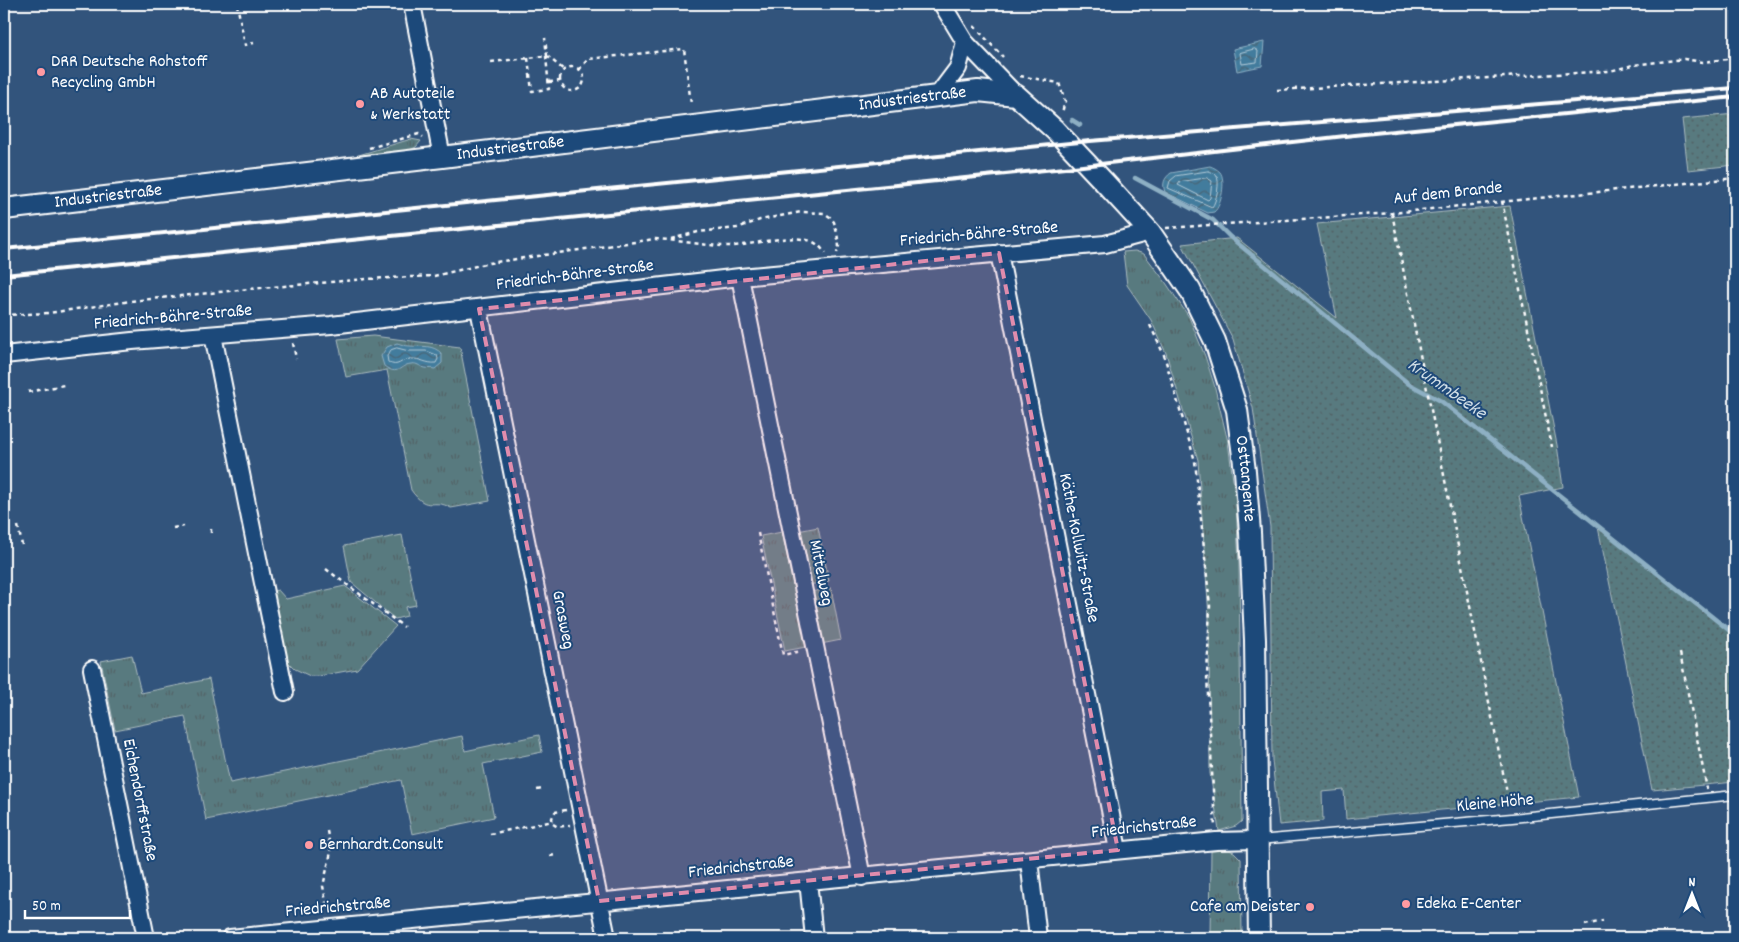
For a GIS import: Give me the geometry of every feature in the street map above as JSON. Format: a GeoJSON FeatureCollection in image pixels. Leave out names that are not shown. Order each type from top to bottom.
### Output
{"type":"FeatureCollection","features":[{"type":"Feature","properties":{"kind":"street"},"geometry":{"type":"LineString","coordinates":[[412,4],[442,157]]}},
{"type":"Feature","properties":{"kind":"street"},"geometry":{"type":"LineString","coordinates":[[942,4],[965,42],[1016,95]]}},
{"type":"Feature","properties":{"kind":"street"},"geometry":{"type":"LineString","coordinates":[[938,96],[958,68],[965,42]]}},
{"type":"Feature","properties":{"kind":"street","name":"Industriestraße"},"geometry":{"type":"LineString","coordinates":[[4,209],[978,91],[1016,95]]}},
{"type":"Feature","properties":{"kind":"street","name":"Osttangente"},"geometry":{"type":"LineString","coordinates":[[1016,95],[1055,130],[1157,230],[1215,341],[1237,410],[1250,532],[1255,640],[1259,938]]}},
{"type":"Feature","properties":{"kind":"street","name":"Friedrich-Bähre-Straße"},"geometry":{"type":"LineString","coordinates":[[4,356],[132,341],[331,326],[833,265],[1105,244],[1157,230]]}},
{"type":"Feature","properties":{"kind":"street","name":"Käthe-Kollwitz-Straße"},"geometry":{"type":"LineString","coordinates":[[999,253],[1118,850]]}},
{"type":"Feature","properties":{"kind":"street","name":"Mittelweg"},"geometry":{"type":"LineString","coordinates":[[740,277],[862,877]]}},
{"type":"Feature","properties":{"kind":"street","name":"Grasweg"},"geometry":{"type":"LineString","coordinates":[[479,309],[607,938]]}},
{"type":"Feature","properties":{"kind":"street"},"geometry":{"type":"LineString","coordinates":[[212,335],[285,692]]}},
{"type":"Feature","properties":{"kind":"street","name":"Eichendorffstraße"},"geometry":{"type":"LineString","coordinates":[[92,669],[146,938]]}},
{"type":"Feature","properties":{"kind":"street","name":"Friedrichstraße"},"geometry":{"type":"LineString","coordinates":[[230,938],[360,932],[599,901],[862,877],[1216,840],[1257,840]]}},
{"type":"Feature","properties":{"kind":"street"},"geometry":{"type":"LineString","coordinates":[[1028,860],[1038,938]]}},
{"type":"Feature","properties":{"kind":"street"},"geometry":{"type":"LineString","coordinates":[[808,881],[814,938]]}},
{"type":"Feature","properties":{"kind":"lane","name":"Kleine Höhe"},"geometry":{"type":"LineString","coordinates":[[1257,840],[1735,795]]}},
{"type":"Feature","properties":{"kind":"path"},"geometry":{"type":"LineString","coordinates":[[237,4],[245,45],[254,43]]}},
{"type":"Feature","properties":{"kind":"path"},"geometry":{"type":"LineString","coordinates":[[970,22],[1005,60]]}},
{"type":"Feature","properties":{"kind":"path"},"geometry":{"type":"LineString","coordinates":[[528,58],[532,91],[550,88],[545,38]]}},
{"type":"Feature","properties":{"kind":"path"},"geometry":{"type":"LineString","coordinates":[[579,70],[588,59],[684,50],[691,104]]}},
{"type":"Feature","properties":{"kind":"path"},"geometry":{"type":"LineString","coordinates":[[491,62],[546,56],[564,70]]}},
{"type":"Feature","properties":{"kind":"path"},"geometry":{"type":"LineString","coordinates":[[1277,90],[1610,71],[1633,65],[1684,59],[1703,62],[1735,58]]}},
{"type":"Feature","properties":{"kind":"path"},"geometry":{"type":"LineString","coordinates":[[570,68],[579,70],[584,78],[581,87],[577,90],[564,88],[560,81],[560,76],[564,70],[570,68]]}},
{"type":"Feature","properties":{"kind":"path"},"geometry":{"type":"LineString","coordinates":[[1015,71],[1020,77],[1059,83],[1064,95]]}},
{"type":"Feature","properties":{"kind":"path"},"geometry":{"type":"LineString","coordinates":[[549,82],[560,81]]}},
{"type":"Feature","properties":{"kind":"path","name":"Auf dem Brande"},"geometry":{"type":"LineString","coordinates":[[1157,230],[1392,213],[1735,178]]}},
{"type":"Feature","properties":{"kind":"path"},"geometry":{"type":"LineString","coordinates":[[1502,201],[1552,447]]}},
{"type":"Feature","properties":{"kind":"path"},"geometry":{"type":"LineString","coordinates":[[4,315],[49,313],[131,301],[249,289],[367,279],[434,276],[498,262],[639,240],[669,239],[698,232],[737,228],[760,220],[802,212],[824,213],[834,222],[838,246],[833,265]]}},
{"type":"Feature","properties":{"kind":"path"},"geometry":{"type":"LineString","coordinates":[[1392,213],[1507,793]]}},
{"type":"Feature","properties":{"kind":"path"},"geometry":{"type":"LineString","coordinates":[[669,239],[702,246],[730,247],[781,239],[805,240],[817,244],[833,265]]}},
{"type":"Feature","properties":{"kind":"path"},"geometry":{"type":"LineString","coordinates":[[1150,325],[1164,355],[1195,461],[1210,606],[1207,676],[1216,840]]}},
{"type":"Feature","properties":{"kind":"path"},"geometry":{"type":"LineString","coordinates":[[292,340],[296,359]]}},
{"type":"Feature","properties":{"kind":"path"},"geometry":{"type":"LineString","coordinates":[[28,392],[64,385]]}},
{"type":"Feature","properties":{"kind":"path"},"geometry":{"type":"LineString","coordinates":[[4,455],[7,472]]}},
{"type":"Feature","properties":{"kind":"path"},"geometry":{"type":"LineString","coordinates":[[18,526],[22,545]]}},
{"type":"Feature","properties":{"kind":"path"},"geometry":{"type":"LineString","coordinates":[[173,528],[184,526]]}},
{"type":"Feature","properties":{"kind":"path"},"geometry":{"type":"LineString","coordinates":[[210,529],[211,534]]}},
{"type":"Feature","properties":{"kind":"path"},"geometry":{"type":"LineString","coordinates":[[758,533],[783,655],[808,650]]}},
{"type":"Feature","properties":{"kind":"path"},"geometry":{"type":"LineString","coordinates":[[326,569],[404,628]]}},
{"type":"Feature","properties":{"kind":"path"},"geometry":{"type":"LineString","coordinates":[[1680,653],[1709,798]]}},
{"type":"Feature","properties":{"kind":"path"},"geometry":{"type":"LineString","coordinates":[[537,790],[543,789]]}},
{"type":"Feature","properties":{"kind":"path"},"geometry":{"type":"LineString","coordinates":[[567,810],[555,812],[552,818],[553,824],[558,827],[570,825]]}},
{"type":"Feature","properties":{"kind":"path"},"geometry":{"type":"LineString","coordinates":[[490,834],[553,821]]}},
{"type":"Feature","properties":{"kind":"path"},"geometry":{"type":"LineString","coordinates":[[327,831],[331,852],[323,886],[326,902],[336,917]]}},
{"type":"Feature","properties":{"kind":"path"},"geometry":{"type":"LineString","coordinates":[[550,856],[555,855]]}},
{"type":"Feature","properties":{"kind":"path"},"geometry":{"type":"LineString","coordinates":[[1584,925],[1603,921]]}},
{"type":"Feature","properties":{"kind":"highlighted area"},"geometry":{"type":"Polygon","coordinates":[[[999,253],[1118,850],[599,901],[479,309],[999,253]]]}},
{"type":"Feature","properties":{"kind":"green space"},"geometry":{"type":"Polygon","coordinates":[[[1735,114],[1735,165],[1688,170],[1682,119],[1735,114]]]}},
{"type":"Feature","properties":{"kind":"green space"},"geometry":{"type":"Polygon","coordinates":[[[411,139],[421,141],[416,147],[406,152],[349,158],[411,139]]]}},
{"type":"Feature","properties":{"kind":"green space"},"geometry":{"type":"Polygon","coordinates":[[[1510,206],[1557,445],[1563,487],[1519,496],[1579,797],[1346,819],[1344,790],[1322,792],[1323,821],[1279,825],[1272,760],[1270,527],[1253,408],[1233,339],[1182,244],[1237,238],[1337,318],[1317,224],[1510,206]]]}},
{"type":"Feature","properties":{"kind":"green space"},"geometry":{"type":"Polygon","coordinates":[[[1135,251],[1144,254],[1189,317],[1214,384],[1228,442],[1236,503],[1239,564],[1242,821],[1236,826],[1219,831],[1210,773],[1209,617],[1198,460],[1166,353],[1151,320],[1127,285],[1123,252],[1135,251]]]}},
{"type":"Feature","properties":{"kind":"green space"},"geometry":{"type":"Polygon","coordinates":[[[373,336],[460,347],[490,501],[451,508],[440,504],[426,503],[411,490],[387,370],[346,377],[338,339],[373,336]]]}},
{"type":"Feature","properties":{"kind":"green space"},"geometry":{"type":"Polygon","coordinates":[[[818,527],[829,581],[809,585],[798,531],[818,527]]]}},
{"type":"Feature","properties":{"kind":"green space"},"geometry":{"type":"Polygon","coordinates":[[[1598,527],[1735,636],[1735,782],[1652,790],[1598,527]]]}},
{"type":"Feature","properties":{"kind":"green space"},"geometry":{"type":"Polygon","coordinates":[[[782,532],[806,647],[785,651],[761,536],[782,532]]]}},
{"type":"Feature","properties":{"kind":"green space"},"geometry":{"type":"Polygon","coordinates":[[[402,535],[416,605],[405,607],[407,616],[395,619],[351,582],[344,546],[402,535]]]}},
{"type":"Feature","properties":{"kind":"green space"},"geometry":{"type":"Polygon","coordinates":[[[345,586],[396,626],[357,669],[310,676],[295,669],[284,658],[270,592],[278,590],[286,599],[345,586]]]}},
{"type":"Feature","properties":{"kind":"green space"},"geometry":{"type":"Polygon","coordinates":[[[831,588],[841,640],[821,644],[811,592],[831,588]]]}},
{"type":"Feature","properties":{"kind":"green space"},"geometry":{"type":"Polygon","coordinates":[[[132,655],[141,693],[209,679],[230,783],[462,736],[465,751],[539,735],[542,752],[483,764],[494,817],[412,834],[401,780],[206,820],[185,716],[115,730],[101,661],[132,655]]]}},
{"type":"Feature","properties":{"kind":"green space"},"geometry":{"type":"Polygon","coordinates":[[[1229,850],[1241,859],[1242,938],[1210,938],[1211,851],[1229,850]]]}},
{"type":"Feature","properties":{"kind":"water"},"geometry":{"type":"Polygon","coordinates":[[[1264,42],[1262,66],[1237,71],[1233,49],[1264,42]]]}},
{"type":"Feature","properties":{"kind":"water"},"geometry":{"type":"Polygon","coordinates":[[[1210,166],[1220,172],[1223,180],[1221,199],[1214,212],[1208,213],[1165,192],[1164,181],[1171,173],[1210,166]]]}},
{"type":"Feature","properties":{"kind":"water"},"geometry":{"type":"Polygon","coordinates":[[[397,343],[406,346],[435,349],[442,354],[442,363],[435,369],[413,364],[396,370],[389,369],[384,366],[381,356],[387,347],[397,343]]]}},
{"type":"Feature","properties":{"kind":"waterway","name":"Krummbeeke"},"geometry":{"type":"LineString","coordinates":[[1072,120],[1080,125]]}},
{"type":"Feature","properties":{"kind":"waterway","name":"Krummbeeke"},"geometry":{"type":"LineString","coordinates":[[1135,178],[1213,220],[1230,237],[1409,384],[1441,401],[1735,635]]}},
{"type":"Feature","properties":{"kind":"railway"},"geometry":{"type":"LineString","coordinates":[[4,249],[1090,141],[1735,88]]}},
{"type":"Feature","properties":{"kind":"railway"},"geometry":{"type":"LineString","coordinates":[[4,275],[1065,168],[1354,135],[1735,97]]}},
{"type":"Feature","properties":{"kind":"place","name":"DRR Deutsche Rohstoff Recycling GmbH"},"geometry":{"type":"Point","coordinates":[41,72]}},
{"type":"Feature","properties":{"kind":"place","name":"AB Autoteile & Werkstatt"},"geometry":{"type":"Point","coordinates":[360,104]}},
{"type":"Feature","properties":{"kind":"place","name":"Bernhardt.Consult"},"geometry":{"type":"Point","coordinates":[309,845]}},
{"type":"Feature","properties":{"kind":"place","name":"Edeka E-Center"},"geometry":{"type":"Point","coordinates":[1406,904]}},
{"type":"Feature","properties":{"kind":"place","name":"Cafe am Deister"},"geometry":{"type":"Point","coordinates":[1310,907]}}]}
